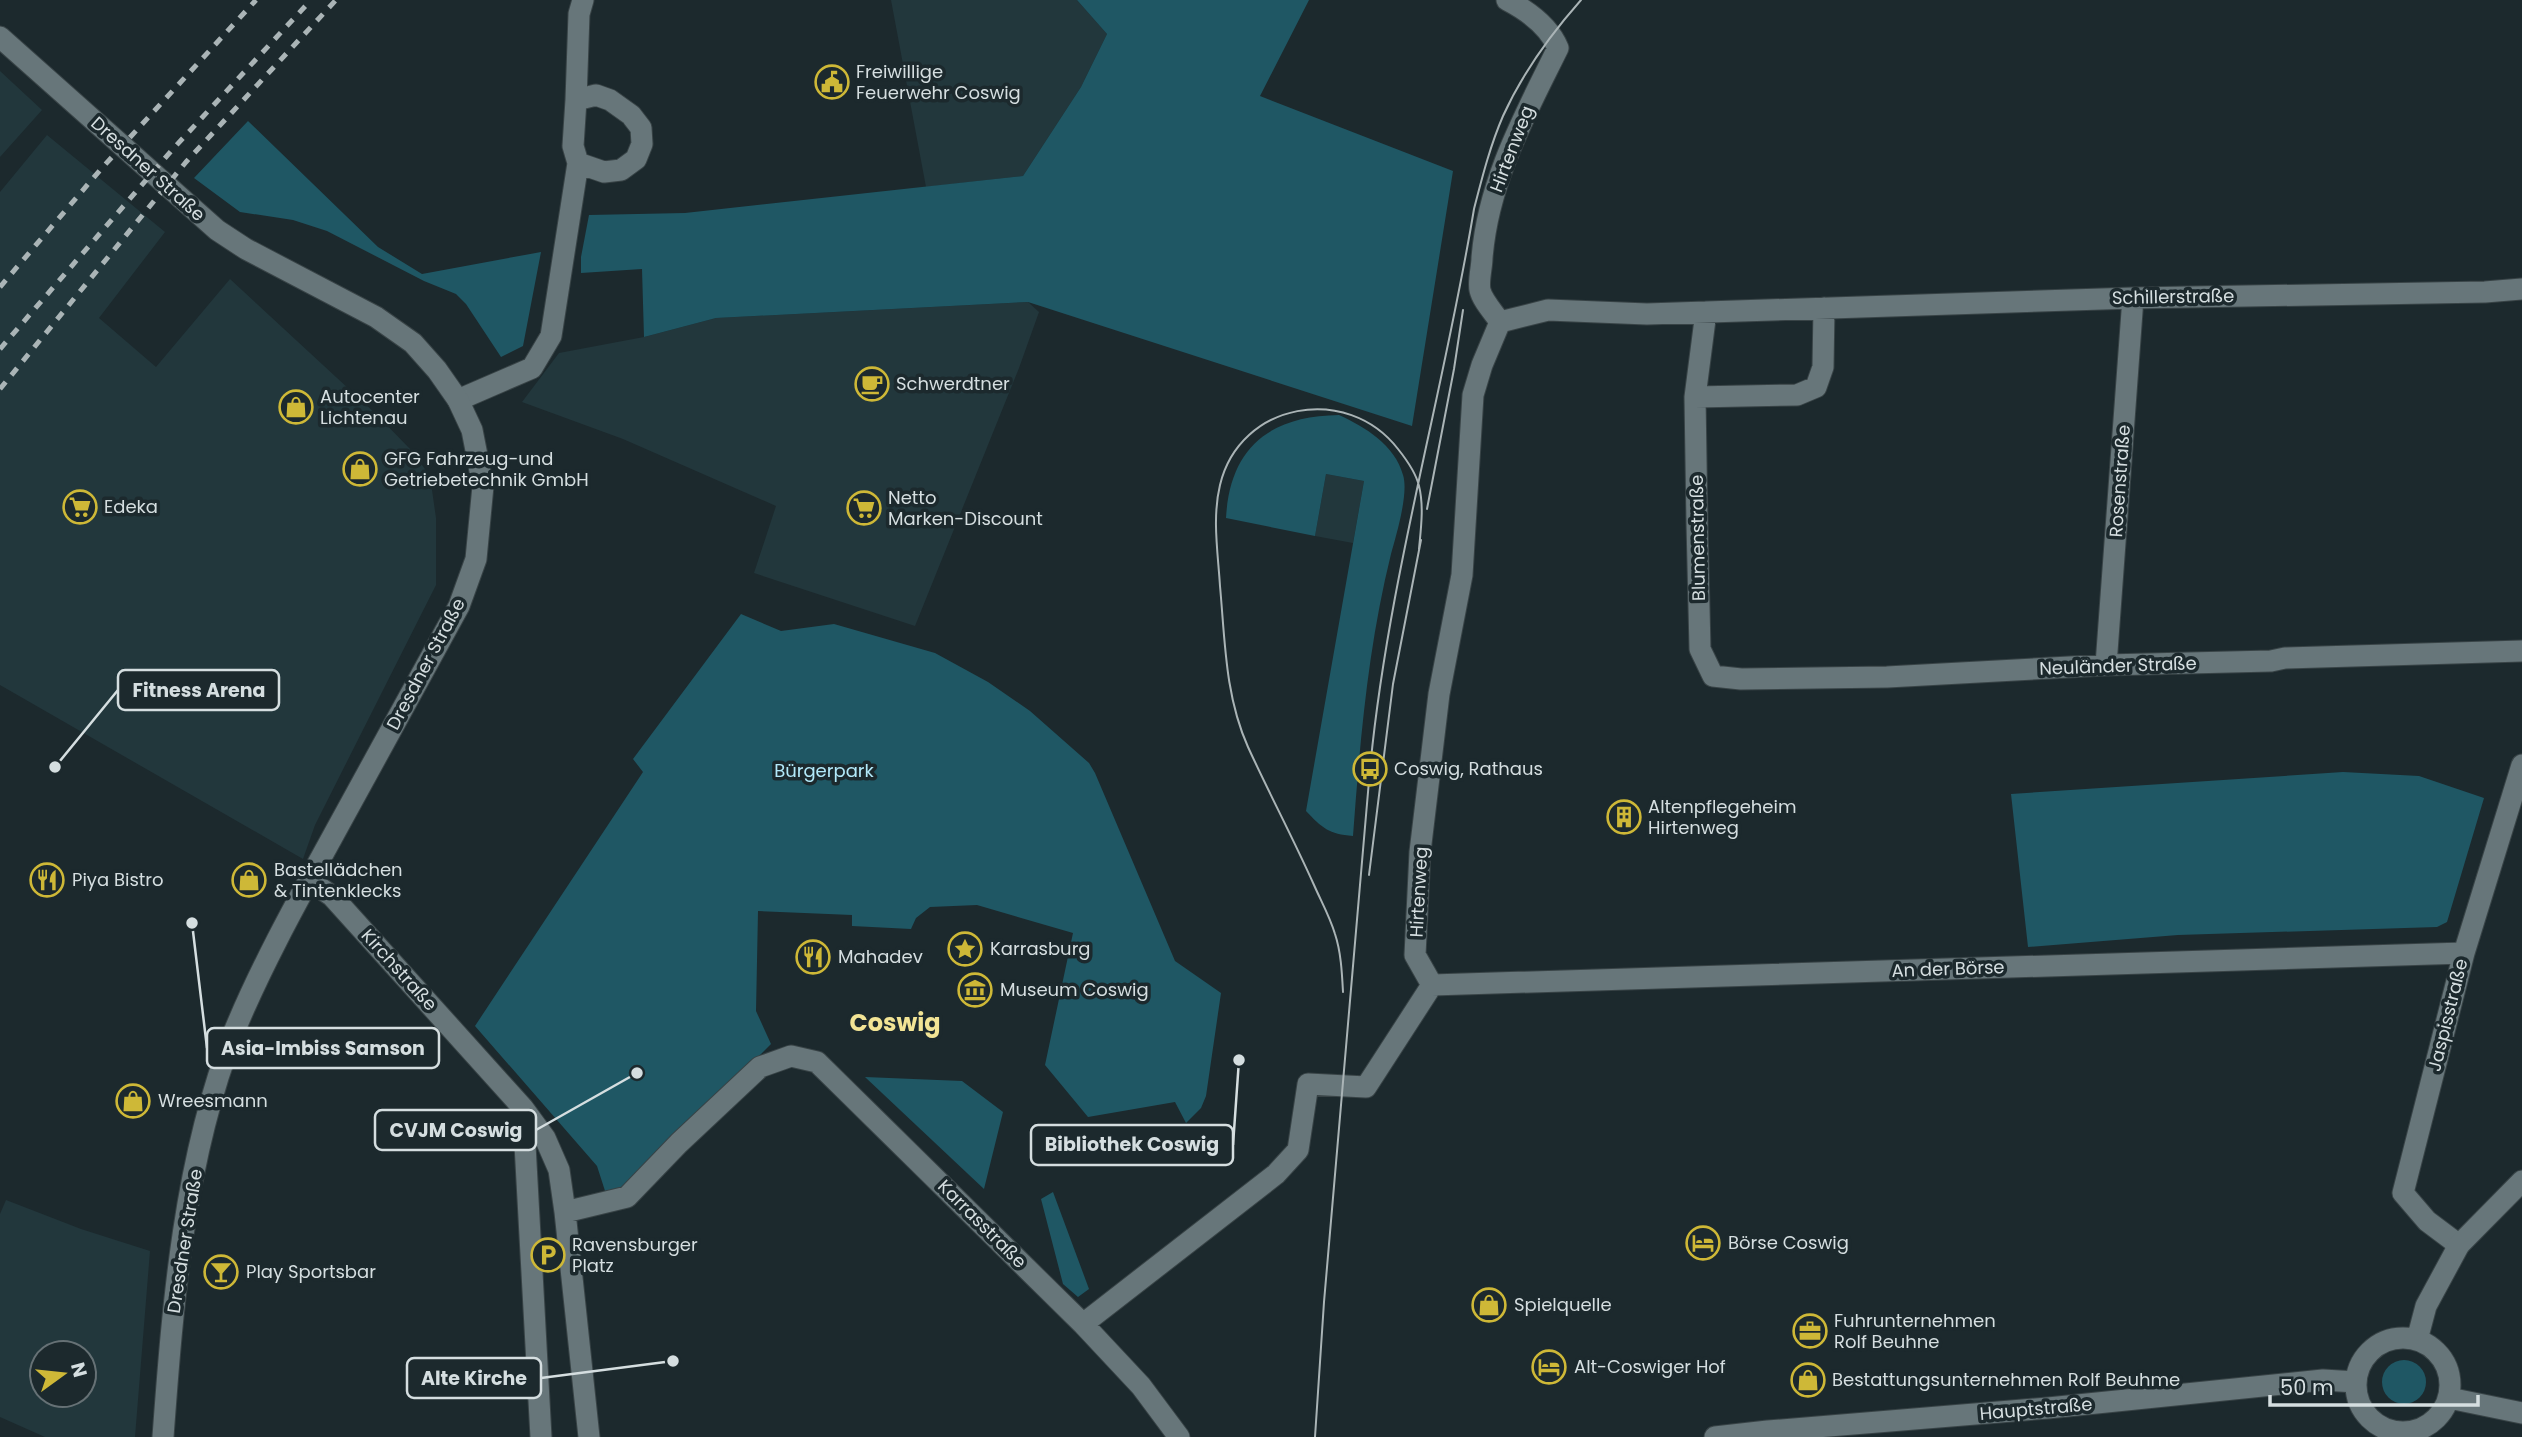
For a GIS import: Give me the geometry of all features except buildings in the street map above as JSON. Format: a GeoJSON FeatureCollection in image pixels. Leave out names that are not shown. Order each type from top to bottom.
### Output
{"type":"FeatureCollection","features":[{"type":"Feature","properties":{"kind":"street"},"geometry":{"type":"LineString","coordinates":[[458,400],[532,368],[551,336],[578,163],[573,146],[579,15],[583,0]]}},
{"type":"Feature","properties":{"kind":"street","name":"Hirtenweg"},"geometry":{"type":"LineString","coordinates":[[1432,985],[1415,955],[1420,852],[1439,694],[1462,575],[1473,395],[1500,322],[1480,291],[1484,240],[1492,199],[1506,159],[1523,115],[1558,48],[1552,33],[1507,0]]}},
{"type":"Feature","properties":{"kind":"street","name":"Dresdner Straße"},"geometry":{"type":"LineString","coordinates":[[0,37],[217,230],[246,249],[376,317],[413,342],[458,400],[472,430],[483,486],[475,559],[459,607],[309,880],[234,1032],[213,1098],[187,1201],[169,1357],[163,1437]]}},
{"type":"Feature","properties":{"kind":"street"},"geometry":{"type":"LineString","coordinates":[[576,100],[596,95],[610,100],[631,115],[640,128],[642,144],[636,159],[621,170],[604,172],[578,163]]}},
{"type":"Feature","properties":{"kind":"street","name":"Schillerstraße"},"geometry":{"type":"LineString","coordinates":[[1706,312],[2522,289]]}},
{"type":"Feature","properties":{"kind":"street","name":"Rosenstraße"},"geometry":{"type":"LineString","coordinates":[[2106,665],[2133,298]]}},
{"type":"Feature","properties":{"kind":"street"},"geometry":{"type":"LineString","coordinates":[[1695,397],[1797,395],[1816,387],[1823,367],[1824,308]]}},
{"type":"Feature","properties":{"kind":"street"},"geometry":{"type":"LineString","coordinates":[[1500,322],[1548,310],[1647,314],[1706,312]]}},
{"type":"Feature","properties":{"kind":"street","name":"Blumenstraße"},"geometry":{"type":"LineString","coordinates":[[1706,312],[1695,397],[1700,649],[1713,676]]}},
{"type":"Feature","properties":{"kind":"street","name":"Neuländer Straße"},"geometry":{"type":"LineString","coordinates":[[1713,676],[1741,679],[1887,677],[2106,665],[2522,651]]}},
{"type":"Feature","properties":{"kind":"street","name":"Jaspisstraße"},"geometry":{"type":"LineString","coordinates":[[2459,1245],[2427,1221],[2403,1193],[2464,953],[2522,765]]}},
{"type":"Feature","properties":{"kind":"street","name":"Kirchstraße"},"geometry":{"type":"LineString","coordinates":[[309,880],[332,896],[523,1108],[545,1138],[558,1170],[565,1212]]}},
{"type":"Feature","properties":{"kind":"street","name":"An der Börse"},"geometry":{"type":"LineString","coordinates":[[1432,985],[2464,953]]}},
{"type":"Feature","properties":{"kind":"street"},"geometry":{"type":"LineString","coordinates":[[1083,1324],[1276,1174],[1298,1150],[1308,1084],[1366,1087],[1432,985]]}},
{"type":"Feature","properties":{"kind":"street","name":"Karrasstraße"},"geometry":{"type":"LineString","coordinates":[[565,1212],[627,1197],[679,1143],[760,1067],[791,1056],[817,1062],[1083,1324],[1141,1386],[1179,1437]]}},
{"type":"Feature","properties":{"kind":"street"},"geometry":{"type":"LineString","coordinates":[[523,1108],[541,1437]]}},
{"type":"Feature","properties":{"kind":"street"},"geometry":{"type":"LineString","coordinates":[[2417,1340],[2426,1306],[2459,1245],[2522,1181]]}},
{"type":"Feature","properties":{"kind":"street"},"geometry":{"type":"LineString","coordinates":[[565,1212],[589,1437]]}},
{"type":"Feature","properties":{"kind":"street"},"geometry":{"type":"LineString","coordinates":[[2389,1340],[2417,1340],[2430,1347],[2444,1363],[2450,1384],[2449,1398],[2435,1421],[2423,1429],[2396,1435],[2377,1424],[2362,1409],[2356,1382],[2362,1362],[2376,1346],[2389,1340]]}},
{"type":"Feature","properties":{"kind":"street","name":"Hauptstraße"},"geometry":{"type":"LineString","coordinates":[[1715,1437],[2048,1409],[2323,1380],[2356,1382]]}},
{"type":"Feature","properties":{"kind":"street"},"geometry":{"type":"LineString","coordinates":[[2449,1398],[2522,1413]]}},
{"type":"Feature","properties":{"kind":"shaded area"},"geometry":{"type":"Polygon","coordinates":[[[891,0],[1077,0],[1107,34],[1081,87],[1023,176],[926,187],[891,0]]]}},
{"type":"Feature","properties":{"kind":"shaded area"},"geometry":{"type":"Polygon","coordinates":[[[0,71],[42,110],[0,157],[0,71]]]}},
{"type":"Feature","properties":{"kind":"shaded area"},"geometry":{"type":"Polygon","coordinates":[[[47,135],[165,232],[99,318],[156,367],[230,279],[376,414],[411,450],[430,476],[436,518],[436,585],[315,825],[303,859],[0,685],[0,192],[47,135]]]}},
{"type":"Feature","properties":{"kind":"shaded area"},"geometry":{"type":"Polygon","coordinates":[[[1028,302],[1039,312],[915,626],[754,573],[776,506],[623,439],[522,402],[559,353],[644,337],[716,318],[1028,302]]]}},
{"type":"Feature","properties":{"kind":"shaded area"},"geometry":{"type":"Polygon","coordinates":[[[1326,474],[1364,481],[1353,543],[1315,536],[1326,474]]]}},
{"type":"Feature","properties":{"kind":"shaded area"},"geometry":{"type":"Polygon","coordinates":[[[6,1200],[81,1229],[150,1251],[135,1437],[45,1437],[0,1417],[0,1214],[6,1200]]]}},
{"type":"Feature","properties":{"kind":"green space"},"geometry":{"type":"Polygon","coordinates":[[[1077,0],[1309,0],[1260,96],[1453,171],[1412,426],[1028,302],[716,318],[644,337],[642,269],[581,273],[581,257],[589,215],[685,213],[1023,176],[1081,87],[1107,34],[1077,0]]]}},
{"type":"Feature","properties":{"kind":"green space"},"geometry":{"type":"Polygon","coordinates":[[[248,121],[378,247],[422,274],[541,252],[523,346],[501,357],[466,304],[456,294],[424,281],[327,231],[293,220],[240,212],[194,178],[248,121]]]}},
{"type":"Feature","properties":{"kind":"green space"},"geometry":{"type":"Polygon","coordinates":[[[1339,415],[1369,431],[1386,446],[1399,464],[1404,483],[1401,514],[1376,624],[1362,730],[1353,836],[1327,829],[1306,811],[1364,481],[1326,474],[1315,536],[1226,518],[1229,493],[1236,472],[1245,454],[1258,440],[1274,429],[1293,422],[1339,415]]]}},
{"type":"Feature","properties":{"kind":"green space","name":"Bürgerpark"},"geometry":{"type":"Polygon","coordinates":[[[741,614],[781,631],[834,624],[935,653],[988,682],[1030,711],[1089,763],[1175,961],[1221,993],[1206,1096],[1201,1108],[1186,1123],[1175,1102],[1088,1117],[1045,1065],[1073,933],[977,905],[930,907],[916,918],[911,929],[852,926],[852,915],[758,911],[756,1011],[771,1044],[626,1190],[606,1194],[597,1166],[475,1026],[643,772],[633,759],[741,614]]]}},
{"type":"Feature","properties":{"kind":"green space"},"geometry":{"type":"Polygon","coordinates":[[[2343,772],[2419,776],[2484,798],[2447,922],[2437,927],[2178,935],[2028,947],[2011,794],[2343,772]]]}},
{"type":"Feature","properties":{"kind":"green space"},"geometry":{"type":"Polygon","coordinates":[[[865,1077],[962,1081],[1003,1112],[984,1189],[865,1077]]]}},
{"type":"Feature","properties":{"kind":"green space"},"geometry":{"type":"Polygon","coordinates":[[[1053,1192],[1089,1289],[1078,1297],[1063,1284],[1041,1199],[1053,1192]]]}},
{"type":"Feature","properties":{"kind":"green space"},"geometry":{"type":"Polygon","coordinates":[[[2404,1360],[2419,1367],[2426,1382],[2419,1397],[2404,1404],[2389,1397],[2382,1382],[2389,1367],[2404,1360]]]}},
{"type":"Feature","properties":{"kind":"tram line"},"geometry":{"type":"LineString","coordinates":[[1315,1437],[1324,1302],[1370,769],[1389,628],[1474,209],[1494,139],[1528,70],[1581,0]]}},
{"type":"Feature","properties":{"kind":"tram line"},"geometry":{"type":"LineString","coordinates":[[1427,509],[1463,310]]}},
{"type":"Feature","properties":{"kind":"tram line"},"geometry":{"type":"LineString","coordinates":[[1343,992],[1340,955],[1333,928],[1248,747],[1240,728],[1230,688],[1216,523],[1220,485],[1231,457],[1249,435],[1272,420],[1297,411],[1325,410],[1351,415],[1377,428],[1398,449],[1413,471],[1421,501],[1419,549]]}},
{"type":"Feature","properties":{"kind":"tram line"},"geometry":{"type":"LineString","coordinates":[[1369,875],[1393,684],[1421,540]]}},
{"type":"Feature","properties":{"kind":"railway"},"geometry":{"type":"LineString","coordinates":[[0,287],[101,169],[256,0]]}},
{"type":"Feature","properties":{"kind":"railway"},"geometry":{"type":"LineString","coordinates":[[0,349],[172,150],[311,0]]}},
{"type":"Feature","properties":{"kind":"railway"},"geometry":{"type":"LineString","coordinates":[[0,389],[186,162],[336,0]]}},
{"type":"Feature","properties":{"kind":"place","name":"Freiwillige Feuerwehr Coswig"},"geometry":{"type":"Point","coordinates":[832,82]}},
{"type":"Feature","properties":{"kind":"place","name":"Schwerdtner"},"geometry":{"type":"Point","coordinates":[872,384]}},
{"type":"Feature","properties":{"kind":"place","name":"Autocenter Lichtenau"},"geometry":{"type":"Point","coordinates":[296,407]}},
{"type":"Feature","properties":{"kind":"place","name":"GFG Fahrzeug-und Getriebetechnik GmbH"},"geometry":{"type":"Point","coordinates":[360,469]}},
{"type":"Feature","properties":{"kind":"place","name":"Edeka"},"geometry":{"type":"Point","coordinates":[80,507]}},
{"type":"Feature","properties":{"kind":"place","name":"Netto Marken-Discount"},"geometry":{"type":"Point","coordinates":[864,508]}},
{"type":"Feature","properties":{"kind":"place","name":"Fitness Arena"},"geometry":{"type":"Point","coordinates":[55,767]}},
{"type":"Feature","properties":{"kind":"place","name":"Coswig, Rathaus"},"geometry":{"type":"Point","coordinates":[1370,769]}},
{"type":"Feature","properties":{"kind":"place","name":"Altenpflegeheim Hirtenweg"},"geometry":{"type":"Point","coordinates":[1624,817]}},
{"type":"Feature","properties":{"kind":"place","name":"Piya Bistro"},"geometry":{"type":"Point","coordinates":[47,880]}},
{"type":"Feature","properties":{"kind":"place","name":"Bastellädchen & Tintenklecks"},"geometry":{"type":"Point","coordinates":[249,880]}},
{"type":"Feature","properties":{"kind":"place","name":"Asia-Imbiss Samson"},"geometry":{"type":"Point","coordinates":[192,923]}},
{"type":"Feature","properties":{"kind":"place","name":"Karrasburg"},"geometry":{"type":"Point","coordinates":[965,949]}},
{"type":"Feature","properties":{"kind":"place","name":"Mahadev"},"geometry":{"type":"Point","coordinates":[813,957]}},
{"type":"Feature","properties":{"kind":"place","name":"Museum Coswig"},"geometry":{"type":"Point","coordinates":[975,990]}},
{"type":"Feature","properties":{"kind":"place","name":"Bibliothek Coswig"},"geometry":{"type":"Point","coordinates":[1239,1060]}},
{"type":"Feature","properties":{"kind":"place","name":"CVJM Coswig"},"geometry":{"type":"Point","coordinates":[637,1073]}},
{"type":"Feature","properties":{"kind":"place","name":"Wreesmann"},"geometry":{"type":"Point","coordinates":[133,1101]}},
{"type":"Feature","properties":{"kind":"place","name":"Börse Coswig"},"geometry":{"type":"Point","coordinates":[1703,1243]}},
{"type":"Feature","properties":{"kind":"place","name":"Ravensburger Platz"},"geometry":{"type":"Point","coordinates":[548,1255]}},
{"type":"Feature","properties":{"kind":"place","name":"Play Sportsbar"},"geometry":{"type":"Point","coordinates":[221,1272]}},
{"type":"Feature","properties":{"kind":"place","name":"Spielquelle"},"geometry":{"type":"Point","coordinates":[1489,1305]}},
{"type":"Feature","properties":{"kind":"place","name":"Fuhrunternehmen Rolf Beuhne"},"geometry":{"type":"Point","coordinates":[1810,1331]}},
{"type":"Feature","properties":{"kind":"place","name":"Alte Kirche"},"geometry":{"type":"Point","coordinates":[673,1361]}},
{"type":"Feature","properties":{"kind":"place","name":"Alt-Coswiger Hof"},"geometry":{"type":"Point","coordinates":[1549,1367]}},
{"type":"Feature","properties":{"kind":"place","name":"Bestattungsunternehmen Rolf Beuhme"},"geometry":{"type":"Point","coordinates":[1808,1380]}},
{"type":"Feature","properties":{"kind":"district","name":"Coswig"},"geometry":{"type":"Point","coordinates":[895,1023]}}]}
